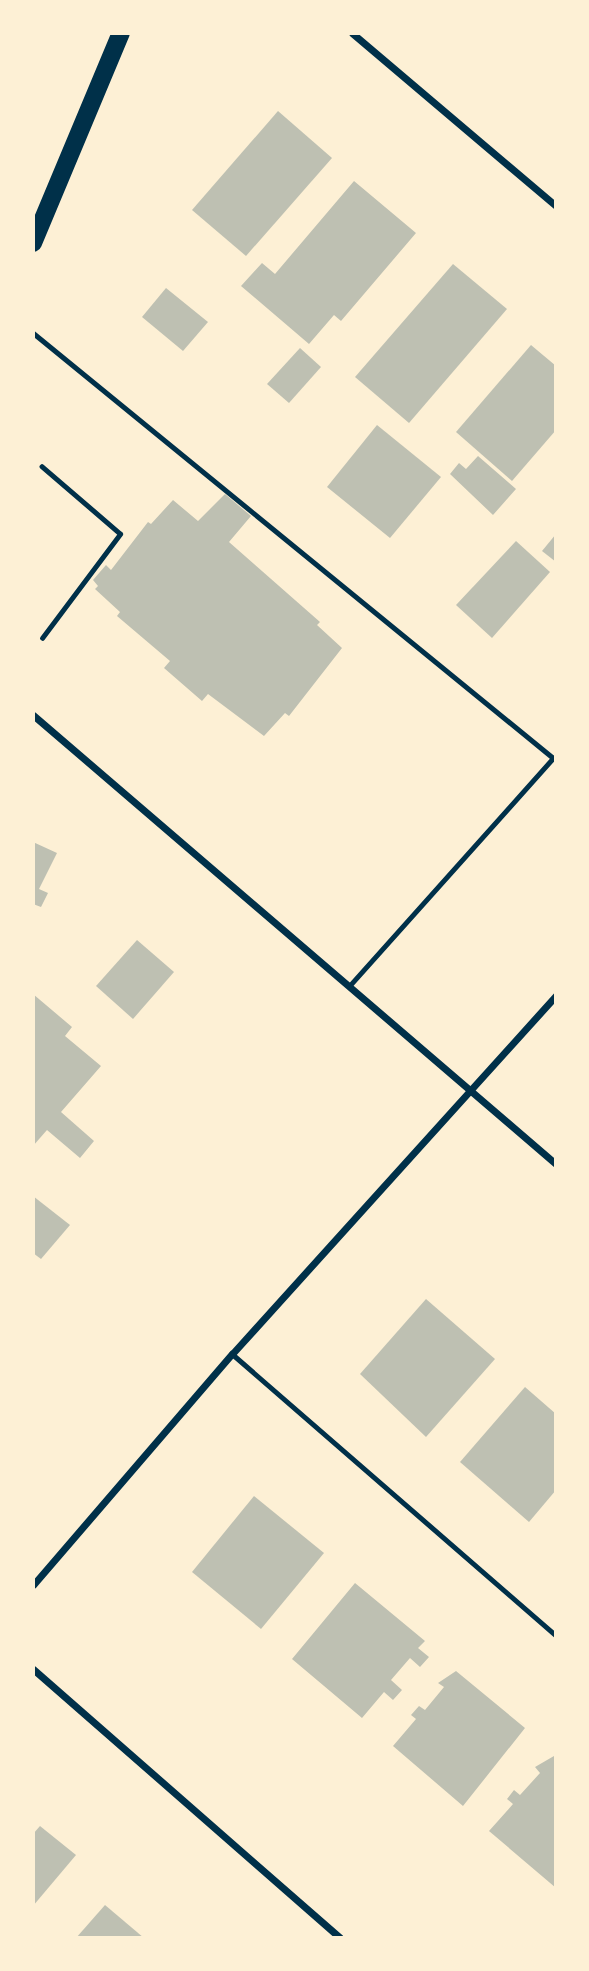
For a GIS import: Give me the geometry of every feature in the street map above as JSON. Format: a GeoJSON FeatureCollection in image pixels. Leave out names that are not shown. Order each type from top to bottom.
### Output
{"type":"FeatureCollection","features":[{"type":"Feature","properties":{"kind":"main road"},"geometry":{"type":"LineString","coordinates":[[33,243],[121,33]]}},
{"type":"Feature","properties":{"kind":"street"},"geometry":{"type":"LineString","coordinates":[[352,33],[556,206]]}},
{"type":"Feature","properties":{"kind":"street"},"geometry":{"type":"LineString","coordinates":[[33,715],[351,984],[556,1164]]}},
{"type":"Feature","properties":{"kind":"street"},"geometry":{"type":"LineString","coordinates":[[33,1585],[232,1354],[473,1092],[556,995]]}},
{"type":"Feature","properties":{"kind":"street"},"geometry":{"type":"LineString","coordinates":[[33,1669],[340,1938]]}},
{"type":"Feature","properties":{"kind":"lane"},"geometry":{"type":"LineString","coordinates":[[33,333],[553,758],[351,984]]}},
{"type":"Feature","properties":{"kind":"lane"},"geometry":{"type":"LineString","coordinates":[[232,1354],[556,1636]]}},
{"type":"Feature","properties":{"kind":"path"},"geometry":{"type":"LineString","coordinates":[[42,467],[120,534],[42,638]]}},
{"type":"Feature","properties":{"kind":"building"},"geometry":{"type":"Polygon","coordinates":[[[278,111],[332,158],[246,256],[192,210],[278,111]]]}},
{"type":"Feature","properties":{"kind":"building"},"geometry":{"type":"Polygon","coordinates":[[[354,181],[416,233],[341,321],[334,315],[309,344],[241,286],[262,263],[275,274],[354,181]]]}},
{"type":"Feature","properties":{"kind":"building"},"geometry":{"type":"Polygon","coordinates":[[[453,264],[507,309],[409,423],[355,377],[453,264]]]}},
{"type":"Feature","properties":{"kind":"building"},"geometry":{"type":"Polygon","coordinates":[[[166,288],[208,322],[183,351],[142,317],[166,288]]]}},
{"type":"Feature","properties":{"kind":"building"},"geometry":{"type":"Polygon","coordinates":[[[531,345],[556,366],[556,430],[512,481],[456,432],[531,345]]]}},
{"type":"Feature","properties":{"kind":"building"},"geometry":{"type":"Polygon","coordinates":[[[300,348],[321,367],[289,403],[267,384],[300,348]]]}},
{"type":"Feature","properties":{"kind":"building"},"geometry":{"type":"Polygon","coordinates":[[[377,425],[441,477],[390,538],[327,487],[377,425]]]}},
{"type":"Feature","properties":{"kind":"building"},"geometry":{"type":"Polygon","coordinates":[[[478,456],[516,489],[493,515],[450,474],[459,463],[466,469],[478,456]]]}},
{"type":"Feature","properties":{"kind":"building"},"geometry":{"type":"Polygon","coordinates":[[[225,494],[251,516],[229,542],[320,622],[317,625],[342,648],[289,716],[285,713],[264,736],[208,694],[202,701],[164,668],[170,661],[117,616],[120,612],[95,589],[98,586],[93,580],[106,565],[111,570],[148,522],[151,524],[173,500],[198,521],[225,494]]]}},
{"type":"Feature","properties":{"kind":"building"},"geometry":{"type":"Polygon","coordinates":[[[556,534],[556,562],[542,551],[556,534]]]}},
{"type":"Feature","properties":{"kind":"building"},"geometry":{"type":"Polygon","coordinates":[[[516,541],[550,572],[492,638],[456,605],[516,541]]]}},
{"type":"Feature","properties":{"kind":"building"},"geometry":{"type":"Polygon","coordinates":[[[33,842],[57,853],[39,889],[48,893],[41,907],[33,904],[33,842]]]}},
{"type":"Feature","properties":{"kind":"building"},"geometry":{"type":"Polygon","coordinates":[[[137,940],[174,972],[133,1019],[96,986],[137,940]]]}},
{"type":"Feature","properties":{"kind":"building"},"geometry":{"type":"Polygon","coordinates":[[[33,994],[72,1027],[65,1036],[101,1066],[61,1112],[94,1141],[80,1158],[47,1130],[33,1146],[33,994]]]}},
{"type":"Feature","properties":{"kind":"building"},"geometry":{"type":"Polygon","coordinates":[[[33,1196],[70,1225],[41,1259],[33,1253],[33,1196]]]}},
{"type":"Feature","properties":{"kind":"building"},"geometry":{"type":"Polygon","coordinates":[[[426,1299],[495,1359],[426,1437],[360,1374],[426,1299]]]}},
{"type":"Feature","properties":{"kind":"building"},"geometry":{"type":"Polygon","coordinates":[[[525,1387],[556,1414],[556,1490],[529,1522],[460,1462],[525,1387]]]}},
{"type":"Feature","properties":{"kind":"building"},"geometry":{"type":"Polygon","coordinates":[[[254,1496],[324,1553],[261,1629],[192,1572],[254,1496]]]}},
{"type":"Feature","properties":{"kind":"building"},"geometry":{"type":"Polygon","coordinates":[[[355,1583],[425,1641],[418,1648],[429,1657],[420,1667],[410,1658],[391,1680],[402,1690],[393,1700],[384,1692],[362,1718],[292,1659],[355,1583]]]}},
{"type":"Feature","properties":{"kind":"building"},"geometry":{"type":"Polygon","coordinates":[[[456,1671],[525,1728],[463,1806],[393,1746],[416,1719],[411,1715],[419,1706],[425,1710],[444,1687],[438,1683],[456,1671]]]}},
{"type":"Feature","properties":{"kind":"building"},"geometry":{"type":"Polygon","coordinates":[[[554,1756],[556,1888],[489,1831],[513,1804],[507,1799],[514,1790],[520,1795],[540,1773],[535,1767],[554,1756]]]}},
{"type":"Feature","properties":{"kind":"building"},"geometry":{"type":"Polygon","coordinates":[[[40,1826],[76,1855],[33,1906],[33,1834],[40,1826]]]}},
{"type":"Feature","properties":{"kind":"building"},"geometry":{"type":"Polygon","coordinates":[[[105,1905],[144,1938],[76,1938],[105,1905]]]}}]}
